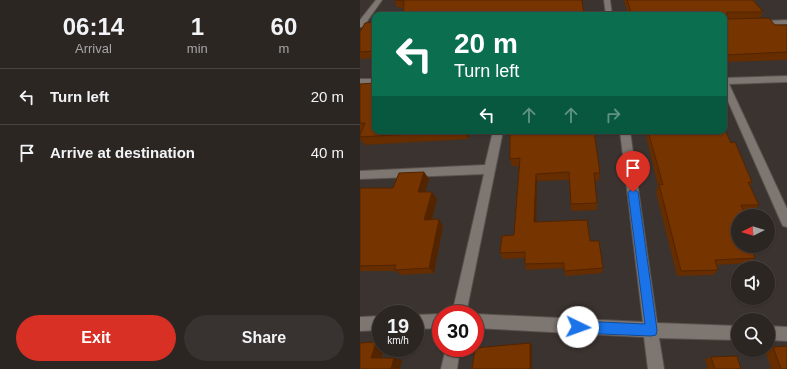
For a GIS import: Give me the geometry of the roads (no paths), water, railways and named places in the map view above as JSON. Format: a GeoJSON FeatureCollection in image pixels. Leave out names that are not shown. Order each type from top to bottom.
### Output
{"type":"FeatureCollection","features":[{"type":"Feature","properties":{"kind":"street"},"geometry":{"type":"LineString","coordinates":[[362,24],[379,0]]}},
{"type":"Feature","properties":{"kind":"street"},"geometry":{"type":"LineString","coordinates":[[607,0],[609,12]]}},
{"type":"Feature","properties":{"kind":"street"},"geometry":{"type":"LineString","coordinates":[[748,23],[787,22]]}},
{"type":"Feature","properties":{"kind":"street"},"geometry":{"type":"LineString","coordinates":[[727,81],[787,80]]}},
{"type":"Feature","properties":{"kind":"street"},"geometry":{"type":"LineString","coordinates":[[360,82],[372,82]]}},
{"type":"Feature","properties":{"kind":"street"},"geometry":{"type":"LineString","coordinates":[[727,88],[787,222]]}},
{"type":"Feature","properties":{"kind":"street"},"geometry":{"type":"LineString","coordinates":[[461,305],[497,134]]}},
{"type":"Feature","properties":{"kind":"street"},"geometry":{"type":"LineString","coordinates":[[625,134],[656,369]]}},
{"type":"Feature","properties":{"kind":"street"},"geometry":{"type":"LineString","coordinates":[[360,175],[491,169]]}},
{"type":"Feature","properties":{"kind":"street"},"geometry":{"type":"LineString","coordinates":[[484,321],[651,330],[731,332]]}},
{"type":"Feature","properties":{"kind":"street"},"geometry":{"type":"LineString","coordinates":[[360,324],[372,323]]}},
{"type":"Feature","properties":{"kind":"street"},"geometry":{"type":"LineString","coordinates":[[775,333],[787,334]]}},
{"type":"Feature","properties":{"kind":"street"},"geometry":{"type":"LineString","coordinates":[[449,369],[451,357]]}}]}
